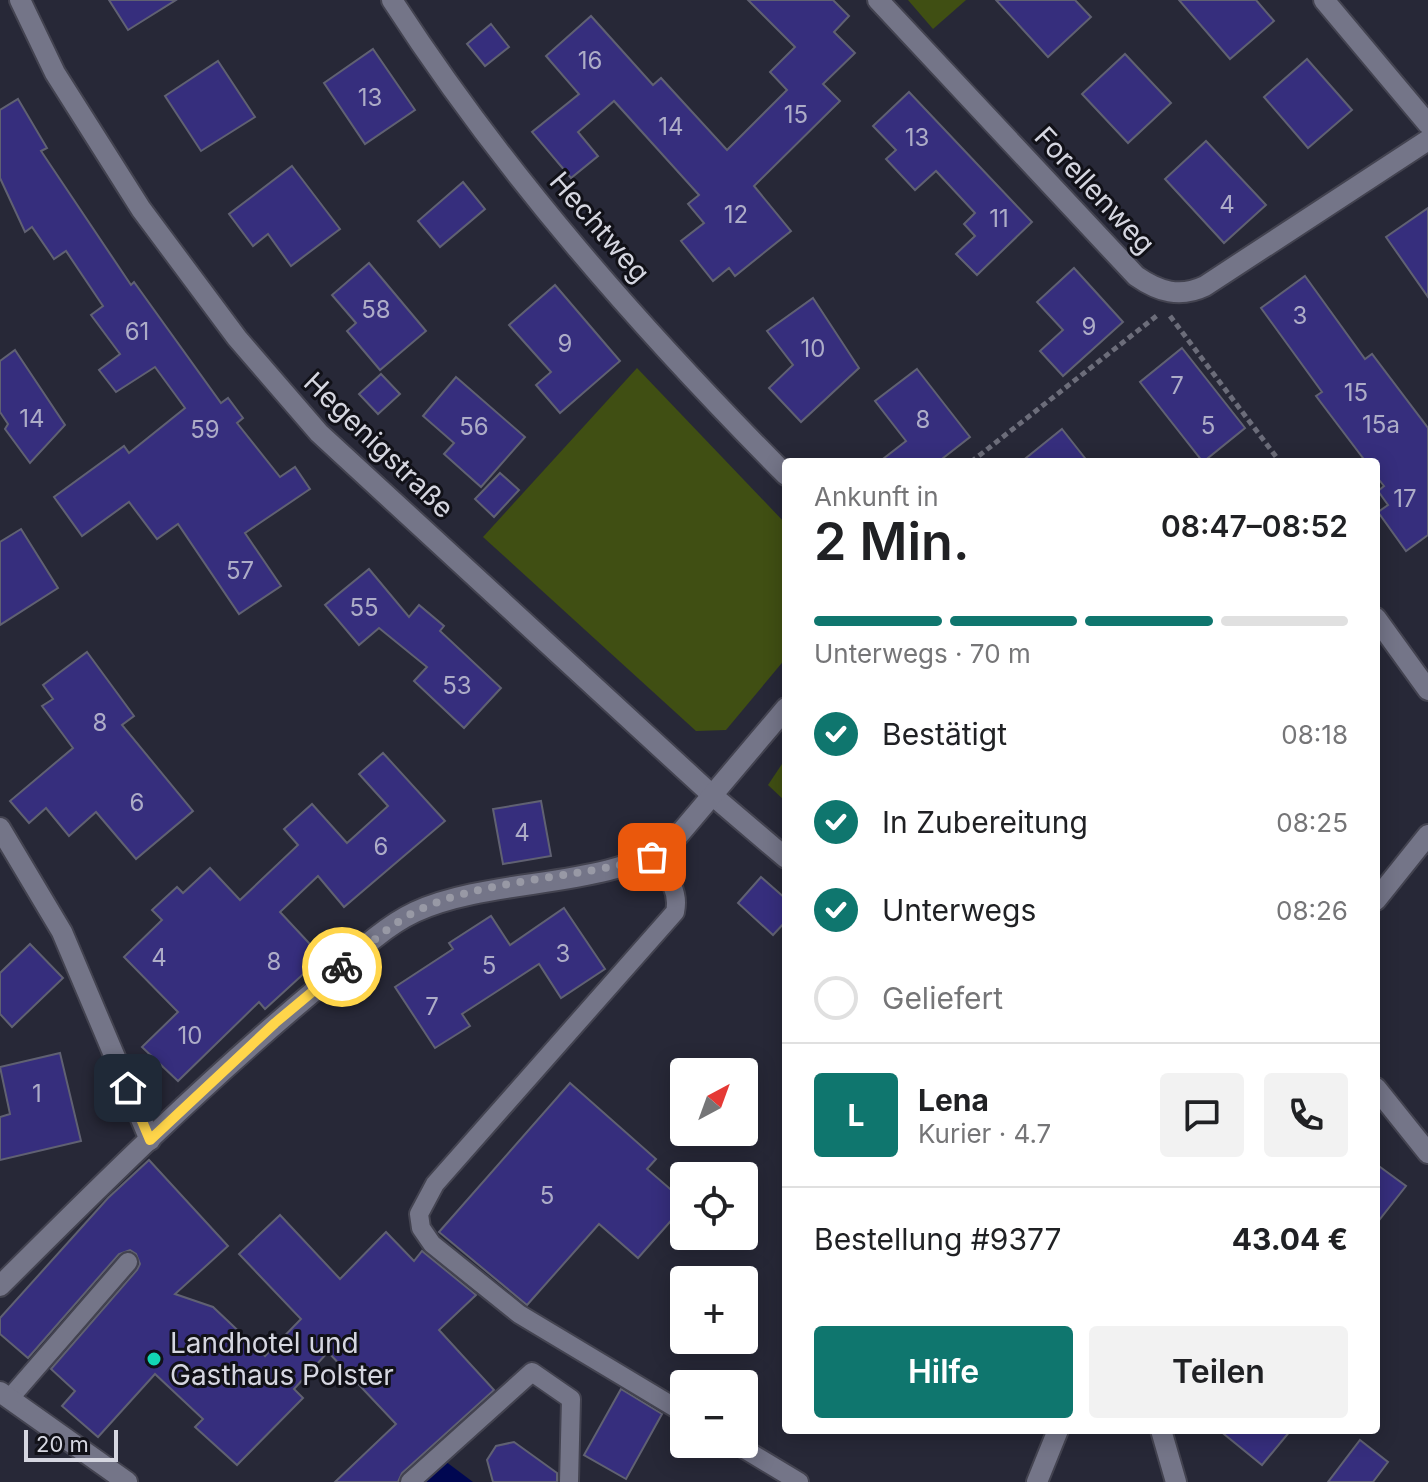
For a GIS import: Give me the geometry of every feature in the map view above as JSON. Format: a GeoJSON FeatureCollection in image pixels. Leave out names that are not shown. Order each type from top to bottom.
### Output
{"type":"FeatureCollection","features":[{"type":"Feature","properties":{"kind":"street","name":"Hegenigstraße"},"geometry":{"type":"LineString","coordinates":[[20,0],[55,73],[141,209],[237,338],[319,433],[712,795],[782,855]]}},
{"type":"Feature","properties":{"kind":"street","name":"Hechtweg"},"geometry":{"type":"LineString","coordinates":[[392,0],[449,88],[511,168],[659,339],[782,471]]}},
{"type":"Feature","properties":{"kind":"street","name":"Forellenweg"},"geometry":{"type":"LineString","coordinates":[[878,0],[1136,276],[1166,291],[1193,292],[1205,286],[1428,140]]}},
{"type":"Feature","properties":{"kind":"street"},"geometry":{"type":"LineString","coordinates":[[1324,0],[1428,124]]}},
{"type":"Feature","properties":{"kind":"street"},"geometry":{"type":"LineString","coordinates":[[1380,624],[1428,690]]}},
{"type":"Feature","properties":{"kind":"street"},"geometry":{"type":"LineString","coordinates":[[0,1286],[275,1023],[412,914],[458,895],[612,869],[652,857],[671,844],[782,713]]}},
{"type":"Feature","properties":{"kind":"street"},"geometry":{"type":"LineString","coordinates":[[0,828],[62,932],[150,1140]]}},
{"type":"Feature","properties":{"kind":"street"},"geometry":{"type":"LineString","coordinates":[[1380,895],[1428,835]]}},
{"type":"Feature","properties":{"kind":"street"},"geometry":{"type":"LineString","coordinates":[[1380,1093],[1428,1153]]}},
{"type":"Feature","properties":{"kind":"street"},"geometry":{"type":"LineString","coordinates":[[4,1395],[127,1482]]}},
{"type":"Feature","properties":{"kind":"street"},"geometry":{"type":"LineString","coordinates":[[1037,1482],[1056,1434]]}},
{"type":"Feature","properties":{"kind":"street"},"geometry":{"type":"LineString","coordinates":[[1162,1434],[1176,1482]]}},
{"type":"Feature","properties":{"kind":"lane"},"geometry":{"type":"LineString","coordinates":[[652,857],[671,883],[678,899],[675,912],[435,1184],[419,1214],[421,1228],[432,1244],[519,1314],[670,1405]]}},
{"type":"Feature","properties":{"kind":"lane"},"geometry":{"type":"LineString","coordinates":[[4,1395],[128,1262]]}},
{"type":"Feature","properties":{"kind":"lane"},"geometry":{"type":"LineString","coordinates":[[410,1482],[532,1372],[571,1399],[569,1482]]}},
{"type":"Feature","properties":{"kind":"lane"},"geometry":{"type":"LineString","coordinates":[[758,1457],[799,1482]]}},
{"type":"Feature","properties":{"kind":"path"},"geometry":{"type":"LineString","coordinates":[[976,458],[1164,309],[1277,458]]}},
{"type":"Feature","properties":{"kind":"green space"},"geometry":{"type":"Polygon","coordinates":[[[908,0],[966,0],[933,29],[908,0]]]}},
{"type":"Feature","properties":{"kind":"green space"},"geometry":{"type":"Polygon","coordinates":[[[637,368],[782,520],[782,663],[726,730],[696,731],[483,537],[637,368]]]}},
{"type":"Feature","properties":{"kind":"green space"},"geometry":{"type":"Polygon","coordinates":[[[782,764],[782,798],[768,785],[782,764]]]}},
{"type":"Feature","properties":{"kind":"shaded area"},"geometry":{"type":"Polygon","coordinates":[[[445,1461],[473,1482],[423,1482],[445,1461]]]}},
{"type":"Feature","properties":{"kind":"building"},"geometry":{"type":"Polygon","coordinates":[[[109,0],[176,0],[128,30],[109,0]]]}},
{"type":"Feature","properties":{"kind":"building"},"geometry":{"type":"Polygon","coordinates":[[[748,0],[833,0],[849,16],[834,32],[855,53],[823,84],[840,101],[754,186],[791,231],[735,276],[729,268],[713,281],[681,241],[704,223],[688,204],[699,195],[614,101],[578,132],[598,156],[571,178],[532,132],[579,94],[546,56],[591,16],[653,85],[661,78],[727,150],[787,90],[770,72],[795,47],[748,0]]]}},
{"type":"Feature","properties":{"kind":"building"},"geometry":{"type":"Polygon","coordinates":[[[996,0],[1075,0],[1091,17],[1048,57],[996,0]]]}},
{"type":"Feature","properties":{"kind":"building"},"geometry":{"type":"Polygon","coordinates":[[[1179,0],[1256,0],[1274,21],[1230,59],[1179,0]]]}},
{"type":"Feature","properties":{"kind":"building"},"geometry":{"type":"Polygon","coordinates":[[[491,24],[509,47],[485,66],[467,44],[491,24]]]}},
{"type":"Feature","properties":{"kind":"building"},"geometry":{"type":"Polygon","coordinates":[[[373,49],[415,110],[365,144],[324,83],[373,49]]]}},
{"type":"Feature","properties":{"kind":"building"},"geometry":{"type":"Polygon","coordinates":[[[1125,54],[1171,103],[1128,143],[1082,94],[1125,54]]]}},
{"type":"Feature","properties":{"kind":"building"},"geometry":{"type":"Polygon","coordinates":[[[1307,59],[1352,110],[1308,148],[1264,97],[1307,59]]]}},
{"type":"Feature","properties":{"kind":"building"},"geometry":{"type":"Polygon","coordinates":[[[218,61],[255,117],[201,151],[165,96],[218,61]]]}},
{"type":"Feature","properties":{"kind":"building"},"geometry":{"type":"Polygon","coordinates":[[[909,92],[1032,222],[977,275],[956,254],[975,236],[964,224],[975,213],[936,171],[915,190],[886,159],[896,150],[873,126],[909,92]]]}},
{"type":"Feature","properties":{"kind":"building"},"geometry":{"type":"Polygon","coordinates":[[[18,99],[47,148],[41,151],[131,285],[134,282],[221,403],[228,398],[243,418],[237,423],[280,477],[295,467],[310,489],[245,533],[281,586],[239,614],[178,524],[157,539],[129,502],[82,536],[54,497],[124,446],[129,453],[185,408],[155,367],[116,392],[99,370],[120,354],[91,315],[103,306],[66,251],[54,259],[32,227],[25,232],[0,178],[0,110],[18,99]]]}},
{"type":"Feature","properties":{"kind":"building"},"geometry":{"type":"Polygon","coordinates":[[[1206,141],[1266,205],[1224,243],[1165,179],[1206,141]]]}},
{"type":"Feature","properties":{"kind":"building"},"geometry":{"type":"Polygon","coordinates":[[[292,166],[340,229],[291,266],[268,234],[253,246],[229,214],[292,166]]]}},
{"type":"Feature","properties":{"kind":"building"},"geometry":{"type":"Polygon","coordinates":[[[463,182],[485,209],[440,247],[418,221],[463,182]]]}},
{"type":"Feature","properties":{"kind":"building"},"geometry":{"type":"Polygon","coordinates":[[[1428,208],[1428,297],[1386,237],[1428,208]]]}},
{"type":"Feature","properties":{"kind":"building"},"geometry":{"type":"Polygon","coordinates":[[[369,263],[426,331],[380,370],[347,331],[356,323],[332,295],[369,263]]]}},
{"type":"Feature","properties":{"kind":"building"},"geometry":{"type":"Polygon","coordinates":[[[1074,268],[1123,322],[1063,376],[1040,351],[1063,330],[1037,302],[1074,268]]]}},
{"type":"Feature","properties":{"kind":"building"},"geometry":{"type":"Polygon","coordinates":[[[1305,276],[1365,359],[1372,354],[1428,428],[1428,535],[1406,551],[1380,515],[1380,511],[1388,505],[1380,494],[1384,486],[1380,481],[1380,458],[1363,458],[1316,396],[1322,392],[1261,308],[1305,276]]]}},
{"type":"Feature","properties":{"kind":"building"},"geometry":{"type":"Polygon","coordinates":[[[555,285],[620,361],[560,413],[536,385],[551,372],[509,325],[555,285]]]}},
{"type":"Feature","properties":{"kind":"building"},"geometry":{"type":"Polygon","coordinates":[[[813,298],[859,368],[801,422],[769,388],[793,365],[767,331],[813,298]]]}},
{"type":"Feature","properties":{"kind":"building"},"geometry":{"type":"Polygon","coordinates":[[[1182,348],[1245,428],[1208,458],[1200,458],[1140,382],[1182,348]]]}},
{"type":"Feature","properties":{"kind":"building"},"geometry":{"type":"Polygon","coordinates":[[[15,350],[65,425],[30,463],[5,429],[8,424],[0,412],[0,361],[15,350]]]}},
{"type":"Feature","properties":{"kind":"building"},"geometry":{"type":"Polygon","coordinates":[[[917,369],[970,437],[943,458],[884,458],[906,441],[875,401],[917,369]]]}},
{"type":"Feature","properties":{"kind":"building"},"geometry":{"type":"Polygon","coordinates":[[[381,374],[400,394],[378,414],[359,394],[381,374]]]}},
{"type":"Feature","properties":{"kind":"building"},"geometry":{"type":"Polygon","coordinates":[[[456,377],[525,437],[481,487],[444,454],[454,443],[423,416],[456,377]]]}},
{"type":"Feature","properties":{"kind":"building"},"geometry":{"type":"Polygon","coordinates":[[[1062,429],[1085,458],[1026,458],[1062,429]]]}},
{"type":"Feature","properties":{"kind":"building"},"geometry":{"type":"Polygon","coordinates":[[[500,473],[519,490],[494,517],[475,499],[500,473]]]}},
{"type":"Feature","properties":{"kind":"building"},"geometry":{"type":"Polygon","coordinates":[[[21,529],[58,588],[0,625],[0,542],[21,529]]]}},
{"type":"Feature","properties":{"kind":"building"},"geometry":{"type":"Polygon","coordinates":[[[369,569],[409,617],[419,605],[444,626],[440,631],[501,688],[464,728],[414,681],[427,667],[379,628],[359,645],[325,605],[369,569]]]}},
{"type":"Feature","properties":{"kind":"building"},"geometry":{"type":"Polygon","coordinates":[[[87,652],[134,716],[122,725],[193,811],[136,859],[96,812],[69,836],[46,808],[29,823],[10,801],[73,748],[42,706],[53,699],[43,685],[87,652]]]}},
{"type":"Feature","properties":{"kind":"building"},"geometry":{"type":"Polygon","coordinates":[[[383,753],[445,821],[344,907],[318,876],[280,912],[322,957],[265,1009],[259,1002],[178,1081],[142,1047],[178,1012],[124,957],[162,920],[152,910],[177,887],[183,893],[210,868],[240,900],[298,845],[284,829],[312,804],[347,843],[388,806],[359,774],[383,753]]]}},
{"type":"Feature","properties":{"kind":"building"},"geometry":{"type":"Polygon","coordinates":[[[541,801],[551,856],[503,864],[493,809],[541,801]]]}},
{"type":"Feature","properties":{"kind":"building"},"geometry":{"type":"Polygon","coordinates":[[[761,877],[782,895],[782,925],[773,935],[738,903],[761,877]]]}},
{"type":"Feature","properties":{"kind":"building"},"geometry":{"type":"Polygon","coordinates":[[[564,908],[605,969],[561,998],[539,964],[462,1014],[470,1026],[435,1048],[395,987],[453,949],[449,943],[491,916],[510,945],[564,908]]]}},
{"type":"Feature","properties":{"kind":"building"},"geometry":{"type":"Polygon","coordinates":[[[30,944],[63,978],[12,1027],[0,1014],[0,973],[30,944]]]}},
{"type":"Feature","properties":{"kind":"building"},"geometry":{"type":"Polygon","coordinates":[[[60,1053],[81,1141],[0,1160],[0,1117],[10,1114],[0,1067],[60,1053]]]}},
{"type":"Feature","properties":{"kind":"building"},"geometry":{"type":"Polygon","coordinates":[[[570,1083],[656,1159],[647,1169],[670,1189],[670,1222],[638,1258],[599,1224],[527,1305],[439,1232],[570,1083]]]}},
{"type":"Feature","properties":{"kind":"building"},"geometry":{"type":"Polygon","coordinates":[[[149,1160],[228,1246],[175,1294],[213,1307],[265,1356],[301,1319],[239,1254],[280,1215],[340,1279],[386,1232],[414,1261],[422,1251],[476,1295],[439,1330],[494,1390],[402,1473],[398,1482],[335,1482],[396,1424],[328,1352],[294,1389],[303,1398],[237,1465],[195,1427],[203,1419],[155,1374],[98,1437],[62,1406],[75,1391],[51,1369],[137,1270],[140,1264],[136,1254],[130,1250],[119,1254],[28,1358],[0,1334],[0,1318],[108,1198],[149,1160]]]}},
{"type":"Feature","properties":{"kind":"building"},"geometry":{"type":"Polygon","coordinates":[[[1380,1167],[1406,1186],[1380,1219],[1380,1167]]]}},
{"type":"Feature","properties":{"kind":"building"},"geometry":{"type":"Polygon","coordinates":[[[621,1389],[662,1414],[626,1479],[584,1455],[621,1389]]]}},
{"type":"Feature","properties":{"kind":"building"},"geometry":{"type":"Polygon","coordinates":[[[1224,1434],[1288,1434],[1262,1465],[1224,1434]]]}},
{"type":"Feature","properties":{"kind":"building"},"geometry":{"type":"Polygon","coordinates":[[[1360,1440],[1388,1462],[1373,1482],[1328,1482],[1360,1440]]]}},
{"type":"Feature","properties":{"kind":"building"},"geometry":{"type":"Polygon","coordinates":[[[514,1442],[557,1473],[557,1482],[493,1482],[487,1460],[496,1446],[514,1442]]]}},
{"type":"Feature","properties":{"kind":"way so far"},"geometry":{"type":"LineString","coordinates":[[342,967],[412,914],[458,895],[612,869],[652,857]]}},
{"type":"Feature","properties":{"kind":"place","name":"Landhotel und Gasthaus Polster"},"geometry":{"type":"Point","coordinates":[154,1359]}},
{"type":"Feature","properties":{"kind":"route"},"geometry":{"type":"LineString","coordinates":[[128,1088],[150,1140],[275,1023],[342,967]]}}]}
